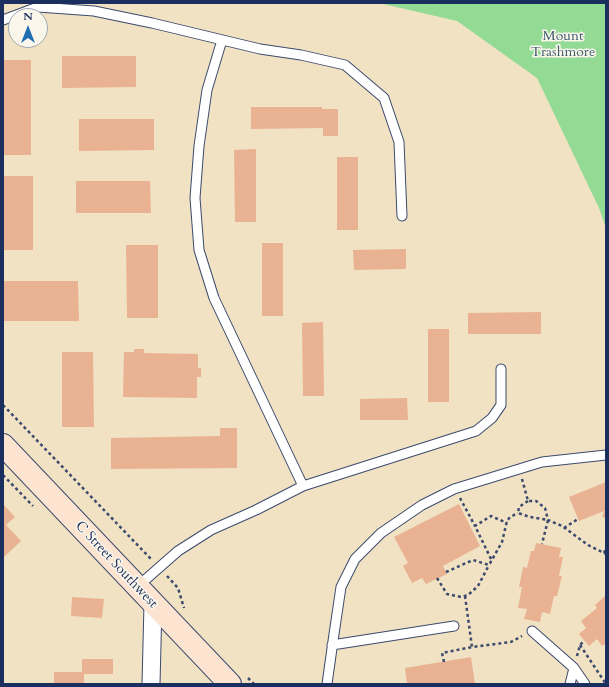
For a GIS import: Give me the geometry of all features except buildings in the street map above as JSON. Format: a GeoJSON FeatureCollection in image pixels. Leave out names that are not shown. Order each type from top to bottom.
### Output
{"type":"FeatureCollection","features":[{"type":"Feature","properties":{"kind":"main road","name":"C Street Southwest"},"geometry":{"type":"LineString","coordinates":[[3,445],[230,684]]}},
{"type":"Feature","properties":{"kind":"street"},"geometry":{"type":"LineString","coordinates":[[151,684],[153,604]]}},
{"type":"Feature","properties":{"kind":"lane"},"geometry":{"type":"LineString","coordinates":[[3,20],[38,7],[94,11],[152,23],[260,49],[302,55],[345,65],[384,98],[399,142],[402,216]]}},
{"type":"Feature","properties":{"kind":"lane"},"geometry":{"type":"LineString","coordinates":[[222,40],[207,90],[199,146],[195,198],[199,250],[214,298],[303,486]]}},
{"type":"Feature","properties":{"kind":"lane"},"geometry":{"type":"LineString","coordinates":[[138,587],[178,551],[211,530],[256,510],[303,486],[476,431],[492,418],[501,405],[501,369]]}},
{"type":"Feature","properties":{"kind":"lane"},"geometry":{"type":"LineString","coordinates":[[327,684],[341,587],[355,559],[380,533],[422,505],[454,489],[542,462],[606,455]]}},
{"type":"Feature","properties":{"kind":"lane"},"geometry":{"type":"LineString","coordinates":[[332,645],[454,626]]}},
{"type":"Feature","properties":{"kind":"lane"},"geometry":{"type":"LineString","coordinates":[[532,631],[574,668],[585,684]]}},
{"type":"Feature","properties":{"kind":"lane"},"geometry":{"type":"LineString","coordinates":[[570,684],[574,668]]}},
{"type":"Feature","properties":{"kind":"path"},"geometry":{"type":"LineString","coordinates":[[3,405],[178,588]]}},
{"type":"Feature","properties":{"kind":"path"},"geometry":{"type":"LineString","coordinates":[[520,469],[528,501]]}},
{"type":"Feature","properties":{"kind":"path"},"geometry":{"type":"LineString","coordinates":[[454,489],[492,560]]}},
{"type":"Feature","properties":{"kind":"path"},"geometry":{"type":"LineString","coordinates":[[518,514],[520,507],[528,501],[536,501],[545,508],[548,520],[542,544]]}},
{"type":"Feature","properties":{"kind":"path"},"geometry":{"type":"LineString","coordinates":[[437,578],[447,594],[461,597],[468,595],[478,586],[502,542],[510,517],[518,514],[548,520],[564,528],[588,545],[605,554],[606,548]]}},
{"type":"Feature","properties":{"kind":"path"},"geometry":{"type":"LineString","coordinates":[[475,526],[491,516],[507,523]]}},
{"type":"Feature","properties":{"kind":"path"},"geometry":{"type":"LineString","coordinates":[[564,528],[578,519]]}},
{"type":"Feature","properties":{"kind":"path"},"geometry":{"type":"LineString","coordinates":[[446,572],[473,560],[489,565]]}},
{"type":"Feature","properties":{"kind":"path"},"geometry":{"type":"LineString","coordinates":[[465,596],[472,647]]}},
{"type":"Feature","properties":{"kind":"path"},"geometry":{"type":"LineString","coordinates":[[444,662],[442,653],[472,647],[512,642],[532,631]]}},
{"type":"Feature","properties":{"kind":"path"},"geometry":{"type":"LineString","coordinates":[[580,645],[606,684]]}},
{"type":"Feature","properties":{"kind":"green space","name":"Mount Trashmore"},"geometry":{"type":"Polygon","coordinates":[[[379,3],[606,3],[606,228],[599,208],[537,78],[457,21],[379,3]]]}}]}
